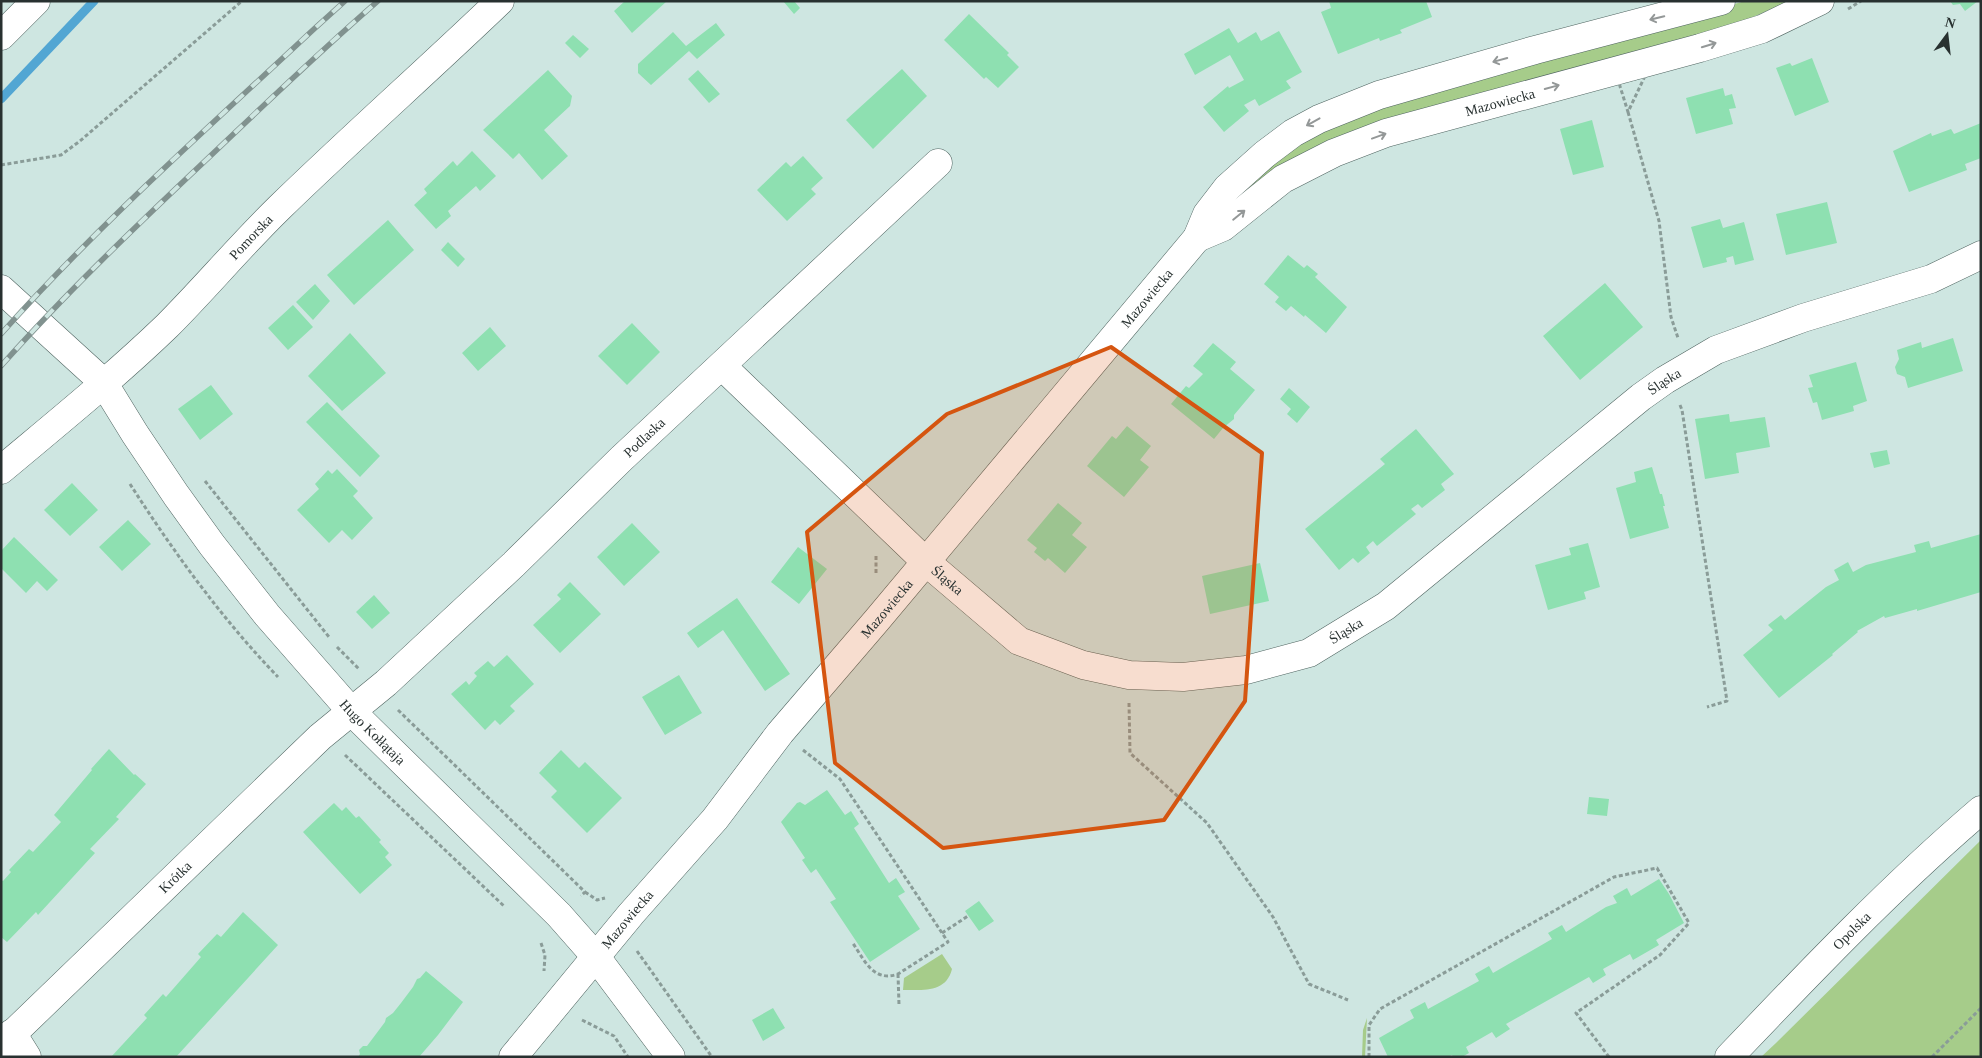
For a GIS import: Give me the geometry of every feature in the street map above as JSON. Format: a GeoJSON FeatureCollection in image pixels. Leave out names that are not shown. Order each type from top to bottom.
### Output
{"type":"FeatureCollection","features":[{"type":"Feature","properties":{"kind":"street"},"geometry":{"type":"LineString","coordinates":[[1,36],[36,1]]}},
{"type":"Feature","properties":{"kind":"street","name":"Pomorska"},"geometry":{"type":"LineString","coordinates":[[1,470],[124,366],[168,324],[234,252],[286,201],[418,80],[500,1]]}},
{"type":"Feature","properties":{"kind":"street","name":"Mazowiecka"},"geometry":{"type":"LineString","coordinates":[[513,1057],[715,819],[780,733],[1197,238],[1207,214],[1227,188],[1265,154],[1293,133],[1319,119],[1379,95],[1535,50],[1721,1]]}},
{"type":"Feature","properties":{"kind":"street","name":"Mazowiecka"},"geometry":{"type":"LineString","coordinates":[[1197,238],[1223,228],[1283,178],[1334,152],[1386,133],[1762,30],[1820,1]]}},
{"type":"Feature","properties":{"kind":"street","name":"Podlaska"},"geometry":{"type":"LineString","coordinates":[[351,711],[386,683],[514,564],[621,459],[938,162]]}},
{"type":"Feature","properties":{"kind":"street","name":"Śląska"},"geometry":{"type":"LineString","coordinates":[[722,366],[926,561],[1019,641],[1083,665],[1129,675],[1183,677],[1246,670],[1310,653],[1386,606],[1488,521],[1665,380],[1716,350],[1804,318],[1931,278],[1981,255]]}},
{"type":"Feature","properties":{"kind":"street","name":"Hugo Kołłątaja"},"geometry":{"type":"LineString","coordinates":[[1,289],[103,382],[135,434],[212,545],[267,615],[351,711],[559,915],[596,957],[671,1057]]}},
{"type":"Feature","properties":{"kind":"street","name":"Krótka"},"geometry":{"type":"LineString","coordinates":[[7,1039],[313,744],[351,711]]}},
{"type":"Feature","properties":{"kind":"street","name":"Opolska"},"geometry":{"type":"LineString","coordinates":[[1729,1057],[1813,970],[1951,836],[1981,810]]}},
{"type":"Feature","properties":{"kind":"street"},"geometry":{"type":"LineString","coordinates":[[7,1039],[28,1057]]}},
{"type":"Feature","properties":{"kind":"path"},"geometry":{"type":"LineString","coordinates":[[1,165],[61,155],[88,135],[242,1]]}},
{"type":"Feature","properties":{"kind":"path"},"geometry":{"type":"LineString","coordinates":[[1628,112],[1659,220],[1671,317],[1681,346]]}},
{"type":"Feature","properties":{"kind":"path"},"geometry":{"type":"LineString","coordinates":[[1665,380],[1682,410],[1727,700],[1707,707]]}},
{"type":"Feature","properties":{"kind":"path"},"geometry":{"type":"LineString","coordinates":[[1129,675],[1130,753],[1208,823],[1273,917],[1309,984],[1348,1000]]}},
{"type":"Feature","properties":{"kind":"path"},"geometry":{"type":"LineString","coordinates":[[823,766],[840,779],[948,942],[898,974],[889,977],[882,976],[871,970],[852,942]]}},
{"type":"Feature","properties":{"kind":"path"},"geometry":{"type":"LineString","coordinates":[[1369,1057],[1369,1025],[1380,1009],[1614,877],[1657,868],[1689,923],[1660,954],[1576,1013],[1609,1057]]}},
{"type":"Feature","properties":{"kind":"path"},"geometry":{"type":"LineString","coordinates":[[942,933],[968,916]]}},
{"type":"Feature","properties":{"kind":"path"},"geometry":{"type":"LineString","coordinates":[[537,937],[545,955],[542,977]]}},
{"type":"Feature","properties":{"kind":"path"},"geometry":{"type":"LineString","coordinates":[[639,944],[636,950],[712,1057]]}},
{"type":"Feature","properties":{"kind":"path"},"geometry":{"type":"LineString","coordinates":[[898,974],[899,1005]]}},
{"type":"Feature","properties":{"kind":"path"},"geometry":{"type":"LineString","coordinates":[[559,1001],[578,1018],[614,1036],[628,1057]]}},
{"type":"Feature","properties":{"kind":"path"},"geometry":{"type":"LineString","coordinates":[[1932,1057],[1981,1008]]}},
{"type":"Feature","properties":{"kind":"highlighted area"},"geometry":{"type":"Polygon","coordinates":[[[1111,347],[1262,453],[1245,701],[1164,820],[943,848],[835,763],[807,532],[947,414],[1111,347]]]}},
{"type":"Feature","properties":{"kind":"green space"},"geometry":{"type":"Polygon","coordinates":[[[1745,1],[1790,1],[1716,33],[1591,68],[1234,206],[1228,199],[1300,142],[1380,105],[1745,1]]]}},
{"type":"Feature","properties":{"kind":"green space"},"geometry":{"type":"Polygon","coordinates":[[[1981,840],[1981,1057],[1761,1057],[1776,1043],[1981,840]]]}},
{"type":"Feature","properties":{"kind":"green space"},"geometry":{"type":"Polygon","coordinates":[[[942,954],[952,969],[945,982],[926,990],[903,990],[904,978],[942,954]]]}},
{"type":"Feature","properties":{"kind":"green space"},"geometry":{"type":"Polygon","coordinates":[[[1367,1018],[1365,1057],[1362,1057],[1363,1030],[1367,1018]]]}},
{"type":"Feature","properties":{"kind":"building"},"geometry":{"type":"Polygon","coordinates":[[[625,1],[667,1],[632,33],[614,11],[625,1]]]}},
{"type":"Feature","properties":{"kind":"building"},"geometry":{"type":"Polygon","coordinates":[[[783,1],[794,1],[800,8],[794,14],[783,1]]]}},
{"type":"Feature","properties":{"kind":"building"},"geometry":{"type":"Polygon","coordinates":[[[1329,1],[1426,1],[1432,17],[1400,30],[1402,33],[1380,41],[1379,38],[1338,54],[1321,12],[1331,8],[1329,1]]]}},
{"type":"Feature","properties":{"kind":"building"},"geometry":{"type":"Polygon","coordinates":[[[1950,1],[1978,1],[1965,11],[1960,4],[1953,5],[1950,1]]]}},
{"type":"Feature","properties":{"kind":"building"},"geometry":{"type":"Polygon","coordinates":[[[969,14],[1009,53],[1007,55],[1019,67],[998,88],[986,77],[984,79],[944,40],[969,14]]]}},
{"type":"Feature","properties":{"kind":"building"},"geometry":{"type":"Polygon","coordinates":[[[716,23],[725,35],[697,59],[689,51],[651,85],[638,73],[638,64],[673,32],[686,46],[716,23]]]}},
{"type":"Feature","properties":{"kind":"building"},"geometry":{"type":"Polygon","coordinates":[[[1229,28],[1238,43],[1256,32],[1261,41],[1279,31],[1302,72],[1286,81],[1291,88],[1259,106],[1255,99],[1244,105],[1249,111],[1224,132],[1203,107],[1228,86],[1229,88],[1244,80],[1230,55],[1195,75],[1184,54],[1229,28]]]}},
{"type":"Feature","properties":{"kind":"building"},"geometry":{"type":"Polygon","coordinates":[[[573,35],[589,49],[580,58],[565,43],[573,35]]]}},
{"type":"Feature","properties":{"kind":"building"},"geometry":{"type":"Polygon","coordinates":[[[1812,58],[1829,102],[1795,116],[1776,68],[1790,63],[1792,66],[1812,58]]]}},
{"type":"Feature","properties":{"kind":"building"},"geometry":{"type":"Polygon","coordinates":[[[902,69],[927,96],[873,149],[846,120],[902,69]]]}},
{"type":"Feature","properties":{"kind":"building"},"geometry":{"type":"Polygon","coordinates":[[[548,70],[572,96],[570,106],[544,130],[568,156],[542,180],[519,153],[513,159],[483,130],[548,70]]]}},
{"type":"Feature","properties":{"kind":"building"},"geometry":{"type":"Polygon","coordinates":[[[698,70],[720,94],[709,103],[688,79],[698,70]]]}},
{"type":"Feature","properties":{"kind":"building"},"geometry":{"type":"Polygon","coordinates":[[[1723,88],[1725,96],[1732,94],[1736,108],[1729,109],[1733,124],[1696,134],[1686,98],[1723,88]]]}},
{"type":"Feature","properties":{"kind":"building"},"geometry":{"type":"Polygon","coordinates":[[[1592,120],[1604,167],[1573,175],[1560,129],[1592,120]]]}},
{"type":"Feature","properties":{"kind":"building"},"geometry":{"type":"Polygon","coordinates":[[[1981,123],[1981,158],[1965,164],[1967,170],[1909,192],[1893,151],[1931,133],[1932,136],[1951,129],[1954,134],[1981,123]]]}},
{"type":"Feature","properties":{"kind":"building"},"geometry":{"type":"Polygon","coordinates":[[[472,151],[496,176],[480,191],[476,186],[448,211],[451,216],[436,229],[414,205],[427,193],[424,189],[453,161],[457,166],[472,151]]]}},
{"type":"Feature","properties":{"kind":"building"},"geometry":{"type":"Polygon","coordinates":[[[803,156],[823,178],[811,189],[816,194],[787,221],[757,190],[786,162],[791,167],[803,156]]]}},
{"type":"Feature","properties":{"kind":"building"},"geometry":{"type":"Polygon","coordinates":[[[1827,202],[1837,243],[1786,255],[1776,214],[1827,202]]]}},
{"type":"Feature","properties":{"kind":"building"},"geometry":{"type":"Polygon","coordinates":[[[1720,219],[1723,228],[1744,222],[1754,260],[1735,265],[1733,256],[1726,258],[1727,262],[1703,268],[1691,227],[1720,219]]]}},
{"type":"Feature","properties":{"kind":"building"},"geometry":{"type":"Polygon","coordinates":[[[388,220],[414,250],[354,305],[327,275],[388,220]]]}},
{"type":"Feature","properties":{"kind":"building"},"geometry":{"type":"Polygon","coordinates":[[[448,242],[465,259],[458,267],[441,250],[448,242]]]}},
{"type":"Feature","properties":{"kind":"building"},"geometry":{"type":"Polygon","coordinates":[[[1288,255],[1304,268],[1307,265],[1318,274],[1315,277],[1347,307],[1326,333],[1291,306],[1286,311],[1275,302],[1279,297],[1264,284],[1288,255]]]}},
{"type":"Feature","properties":{"kind":"building"},"geometry":{"type":"Polygon","coordinates":[[[1605,283],[1643,327],[1580,380],[1543,336],[1605,283]]]}},
{"type":"Feature","properties":{"kind":"building"},"geometry":{"type":"Polygon","coordinates":[[[315,284],[330,301],[313,320],[296,302],[315,284]]]}},
{"type":"Feature","properties":{"kind":"building"},"geometry":{"type":"Polygon","coordinates":[[[293,305],[313,327],[288,350],[268,328],[293,305]]]}},
{"type":"Feature","properties":{"kind":"building"},"geometry":{"type":"Polygon","coordinates":[[[632,323],[660,352],[627,385],[598,356],[632,323]]]}},
{"type":"Feature","properties":{"kind":"building"},"geometry":{"type":"Polygon","coordinates":[[[490,327],[506,346],[478,371],[462,353],[490,327]]]}},
{"type":"Feature","properties":{"kind":"building"},"geometry":{"type":"Polygon","coordinates":[[[350,333],[386,373],[342,411],[308,376],[350,333]]]}},
{"type":"Feature","properties":{"kind":"building"},"geometry":{"type":"Polygon","coordinates":[[[1953,338],[1963,371],[1908,388],[1905,377],[1897,374],[1895,367],[1899,359],[1897,350],[1921,342],[1922,348],[1953,338]]]}},
{"type":"Feature","properties":{"kind":"building"},"geometry":{"type":"Polygon","coordinates":[[[1213,343],[1236,362],[1230,369],[1255,390],[1234,415],[1234,419],[1214,439],[1171,404],[1186,386],[1189,388],[1203,374],[1193,366],[1213,343]]]}},
{"type":"Feature","properties":{"kind":"building"},"geometry":{"type":"Polygon","coordinates":[[[1856,362],[1867,401],[1853,406],[1854,411],[1822,420],[1817,402],[1813,403],[1808,388],[1813,387],[1809,375],[1856,362]]]}},
{"type":"Feature","properties":{"kind":"building"},"geometry":{"type":"Polygon","coordinates":[[[211,385],[233,414],[200,440],[178,409],[211,385]]]}},
{"type":"Feature","properties":{"kind":"building"},"geometry":{"type":"Polygon","coordinates":[[[1289,388],[1310,407],[1297,423],[1287,414],[1291,409],[1280,399],[1289,388]]]}},
{"type":"Feature","properties":{"kind":"building"},"geometry":{"type":"Polygon","coordinates":[[[327,402],[380,456],[360,477],[306,422],[327,402]]]}},
{"type":"Feature","properties":{"kind":"building"},"geometry":{"type":"Polygon","coordinates":[[[1729,414],[1730,422],[1765,417],[1770,447],[1736,453],[1739,473],[1705,479],[1695,419],[1729,414]]]}},
{"type":"Feature","properties":{"kind":"building"},"geometry":{"type":"Polygon","coordinates":[[[1127,426],[1151,446],[1140,460],[1149,467],[1124,497],[1087,466],[1112,436],[1116,439],[1127,426]]]}},
{"type":"Feature","properties":{"kind":"building"},"geometry":{"type":"Polygon","coordinates":[[[1416,429],[1454,474],[1441,484],[1445,490],[1422,508],[1418,504],[1411,509],[1416,514],[1377,546],[1373,541],[1366,547],[1370,553],[1358,563],[1353,558],[1339,570],[1305,529],[1385,464],[1380,459],[1416,429]]]}},
{"type":"Feature","properties":{"kind":"building"},"geometry":{"type":"Polygon","coordinates":[[[1887,450],[1890,464],[1874,468],[1870,453],[1887,450]]]}},
{"type":"Feature","properties":{"kind":"building"},"geometry":{"type":"Polygon","coordinates":[[[1652,467],[1660,494],[1662,494],[1669,528],[1630,539],[1616,488],[1636,482],[1634,472],[1652,467]]]}},
{"type":"Feature","properties":{"kind":"building"},"geometry":{"type":"Polygon","coordinates":[[[337,469],[358,491],[353,496],[373,518],[352,540],[342,530],[329,543],[297,510],[319,489],[315,484],[328,470],[332,474],[337,469]]]}},
{"type":"Feature","properties":{"kind":"building"},"geometry":{"type":"Polygon","coordinates":[[[72,483],[98,510],[70,536],[44,510],[72,483]]]}},
{"type":"Feature","properties":{"kind":"building"},"geometry":{"type":"Polygon","coordinates":[[[1058,503],[1082,523],[1072,535],[1087,547],[1065,573],[1048,558],[1045,561],[1034,552],[1037,548],[1027,540],[1058,503]]]}},
{"type":"Feature","properties":{"kind":"building"},"geometry":{"type":"Polygon","coordinates":[[[128,520],[151,544],[122,571],[99,547],[128,520]]]}},
{"type":"Feature","properties":{"kind":"building"},"geometry":{"type":"Polygon","coordinates":[[[632,523],[660,552],[624,586],[597,557],[632,523]]]}},
{"type":"Feature","properties":{"kind":"building"},"geometry":{"type":"Polygon","coordinates":[[[1981,534],[1981,592],[1917,611],[1917,609],[1885,618],[1884,616],[1857,631],[1833,655],[1779,698],[1743,655],[1773,630],[1768,625],[1781,615],[1785,620],[1826,587],[1839,580],[1834,570],[1848,562],[1853,572],[1866,565],[1916,552],[1914,545],[1929,541],[1931,548],[1981,534]]]}},
{"type":"Feature","properties":{"kind":"building"},"geometry":{"type":"Polygon","coordinates":[[[14,537],[58,580],[47,591],[37,581],[26,593],[1,568],[1,551],[14,537]]]}},
{"type":"Feature","properties":{"kind":"building"},"geometry":{"type":"Polygon","coordinates":[[[1588,543],[1600,587],[1584,592],[1586,599],[1548,610],[1535,565],[1571,555],[1569,548],[1588,543]]]}},
{"type":"Feature","properties":{"kind":"building"},"geometry":{"type":"Polygon","coordinates":[[[798,547],[827,569],[799,604],[771,582],[798,547]]]}},
{"type":"Feature","properties":{"kind":"building"},"geometry":{"type":"Polygon","coordinates":[[[1260,563],[1269,601],[1210,614],[1202,576],[1260,563]]]}},
{"type":"Feature","properties":{"kind":"building"},"geometry":{"type":"Polygon","coordinates":[[[570,582],[601,614],[560,653],[533,625],[561,599],[557,595],[570,582]]]}},
{"type":"Feature","properties":{"kind":"building"},"geometry":{"type":"Polygon","coordinates":[[[374,595],[390,613],[372,629],[356,612],[374,595]]]}},
{"type":"Feature","properties":{"kind":"building"},"geometry":{"type":"Polygon","coordinates":[[[737,598],[790,674],[765,691],[723,630],[698,648],[687,633],[737,598]]]}},
{"type":"Feature","properties":{"kind":"building"},"geometry":{"type":"Polygon","coordinates":[[[507,655],[534,684],[510,706],[515,711],[500,725],[495,720],[485,730],[451,694],[466,681],[469,685],[477,676],[474,673],[488,661],[494,667],[507,655]]]}},
{"type":"Feature","properties":{"kind":"building"},"geometry":{"type":"Polygon","coordinates":[[[679,675],[702,713],[665,735],[642,697],[679,675]]]}},
{"type":"Feature","properties":{"kind":"building"},"geometry":{"type":"Polygon","coordinates":[[[109,749],[134,775],[146,784],[116,817],[119,819],[90,849],[95,853],[38,915],[36,912],[7,942],[1,937],[1,880],[3,881],[11,872],[9,870],[29,849],[33,852],[61,822],[54,815],[109,749]]]}},
{"type":"Feature","properties":{"kind":"building"},"geometry":{"type":"Polygon","coordinates":[[[561,750],[579,768],[585,762],[622,798],[587,833],[551,797],[557,791],[539,773],[561,750]]]}},
{"type":"Feature","properties":{"kind":"building"},"geometry":{"type":"Polygon","coordinates":[[[827,790],[845,815],[851,811],[859,824],[854,828],[889,883],[896,878],[905,892],[898,896],[920,929],[870,962],[830,902],[836,899],[816,869],[811,873],[802,860],[805,858],[781,822],[797,803],[800,802],[805,805],[827,790]]]}},
{"type":"Feature","properties":{"kind":"building"},"geometry":{"type":"Polygon","coordinates":[[[1589,797],[1609,799],[1607,816],[1587,814],[1589,797]]]}},
{"type":"Feature","properties":{"kind":"building"},"geometry":{"type":"Polygon","coordinates":[[[334,803],[342,811],[346,807],[356,818],[359,816],[381,840],[379,842],[389,853],[385,857],[392,865],[360,894],[303,832],[334,803]]]}},
{"type":"Feature","properties":{"kind":"building"},"geometry":{"type":"Polygon","coordinates":[[[1659,879],[1684,923],[1656,940],[1659,945],[1633,960],[1630,954],[1603,969],[1606,975],[1593,983],[1589,977],[1506,1024],[1510,1029],[1496,1038],[1492,1032],[1466,1047],[1469,1053],[1462,1057],[1453,1057],[1452,1055],[1448,1057],[1388,1057],[1379,1038],[1414,1018],[1410,1010],[1425,1002],[1428,1009],[1479,981],[1475,974],[1489,966],[1493,973],[1552,939],[1548,933],[1562,925],[1566,932],[1606,907],[1617,903],[1613,896],[1627,888],[1631,896],[1659,879]]]}},
{"type":"Feature","properties":{"kind":"building"},"geometry":{"type":"Polygon","coordinates":[[[979,901],[994,921],[979,931],[965,911],[979,901]]]}},
{"type":"Feature","properties":{"kind":"building"},"geometry":{"type":"Polygon","coordinates":[[[243,912],[278,945],[176,1057],[111,1057],[147,1018],[144,1015],[163,994],[166,997],[201,957],[198,954],[217,934],[221,937],[243,912]]]}},
{"type":"Feature","properties":{"kind":"building"},"geometry":{"type":"Polygon","coordinates":[[[426,971],[463,1002],[438,1035],[419,1057],[358,1057],[360,1054],[359,1050],[363,1046],[367,1046],[386,1018],[393,1013],[417,979],[426,971]]]}},
{"type":"Feature","properties":{"kind":"building"},"geometry":{"type":"Polygon","coordinates":[[[773,1008],[785,1028],[763,1041],[752,1020],[773,1008]]]}},
{"type":"Feature","properties":{"kind":"waterway"},"geometry":{"type":"LineString","coordinates":[[1,99],[94,1]]}},
{"type":"Feature","properties":{"kind":"railway"},"geometry":{"type":"LineString","coordinates":[[1,334],[76,254],[115,216],[194,140],[345,1]]}},
{"type":"Feature","properties":{"kind":"railway"},"geometry":{"type":"LineString","coordinates":[[1,366],[75,287],[127,236],[290,80],[378,1]]}}]}
